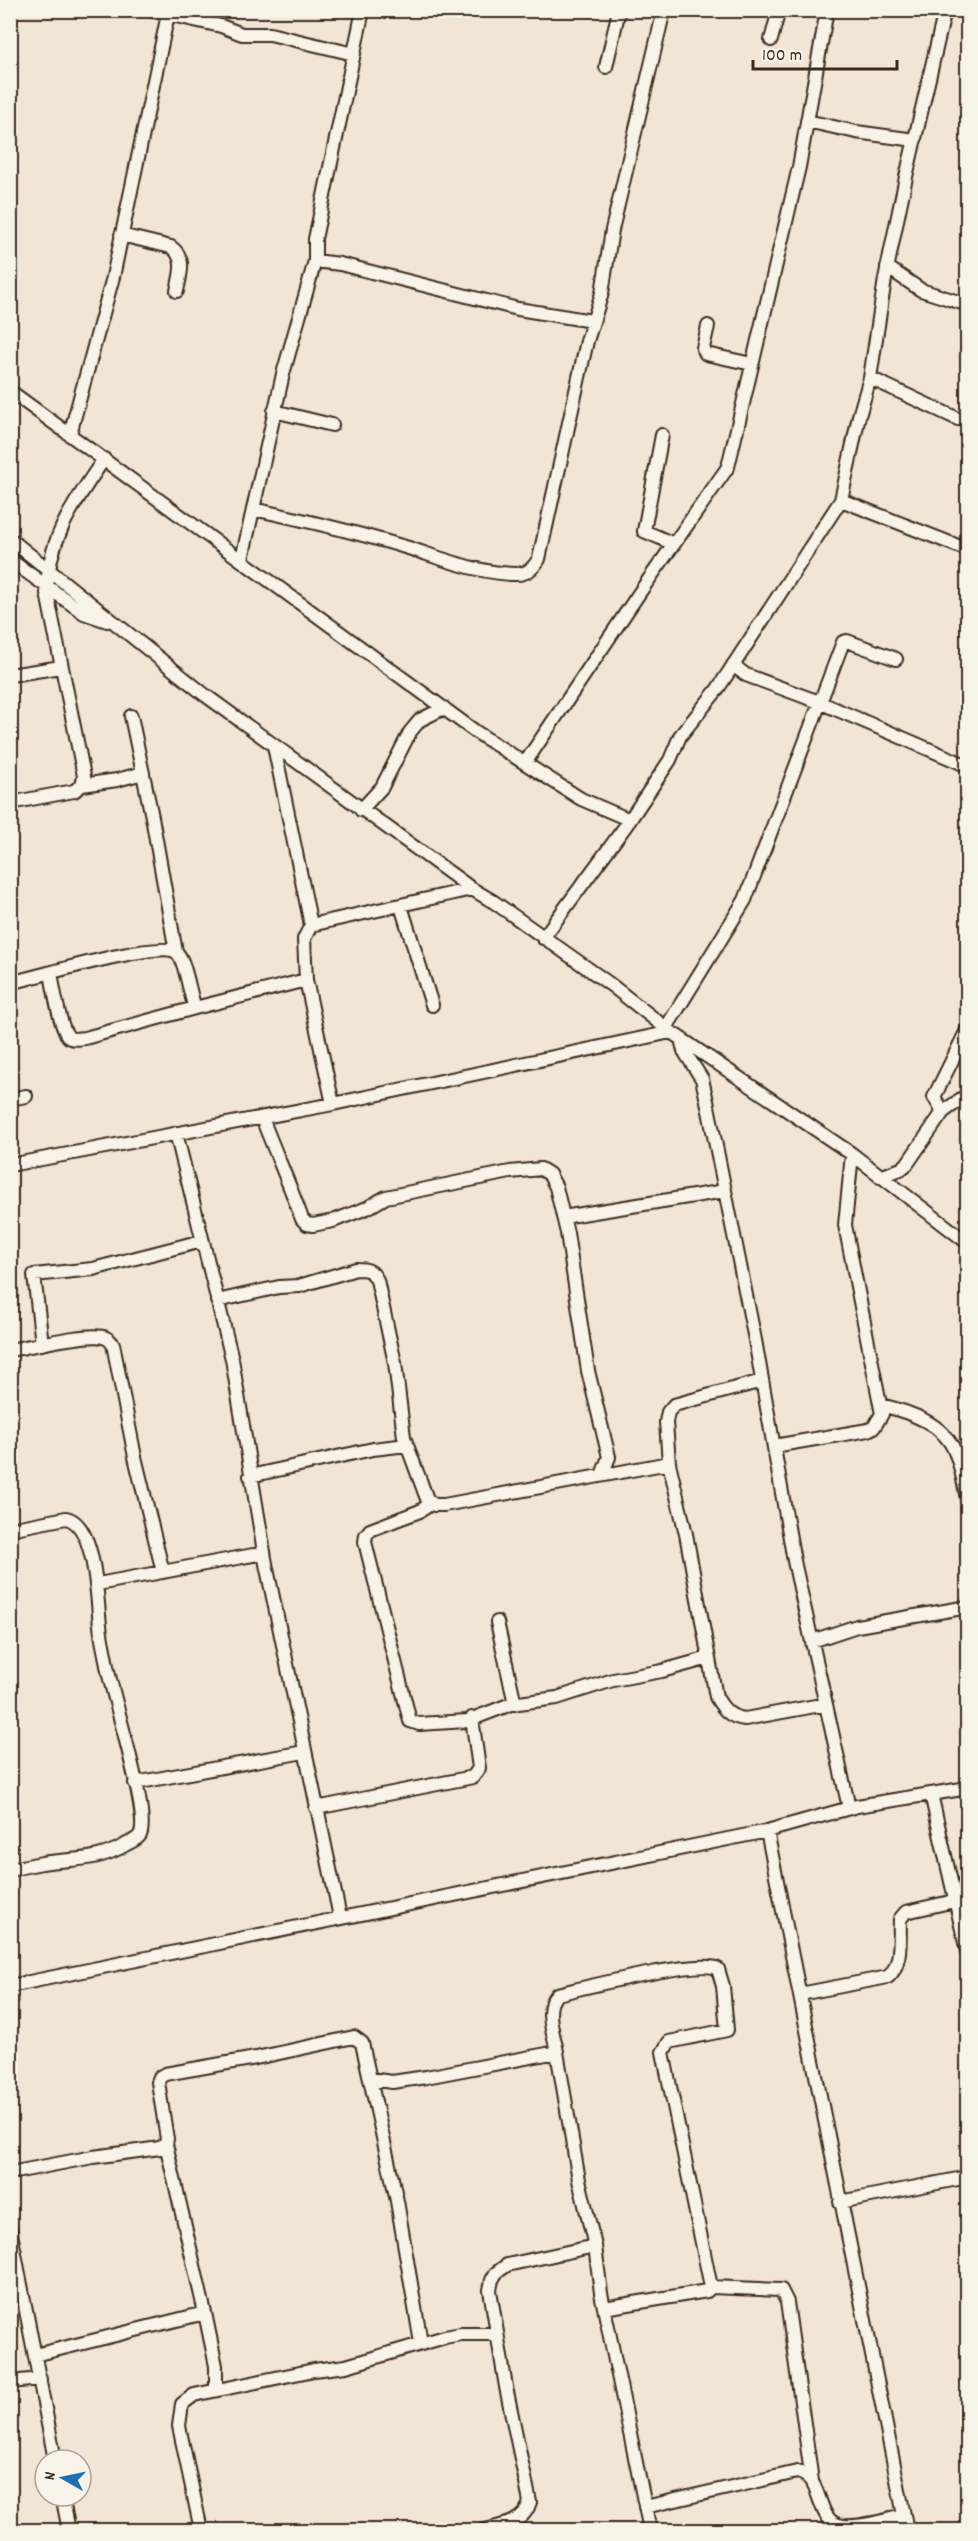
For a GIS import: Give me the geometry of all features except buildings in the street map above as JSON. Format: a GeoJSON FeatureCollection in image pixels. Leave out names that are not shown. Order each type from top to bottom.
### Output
{"type":"FeatureCollection","features":[{"type":"Feature","properties":{"kind":"street"},"geometry":{"type":"LineString","coordinates":[[149,10],[221,26],[242,34],[270,34],[354,54]]}},
{"type":"Feature","properties":{"kind":"street"},"geometry":{"type":"LineString","coordinates":[[242,559],[274,411],[304,293],[315,261],[315,239],[363,10]]}},
{"type":"Feature","properties":{"kind":"street"},"geometry":{"type":"LineString","coordinates":[[606,67],[619,10]]}},
{"type":"Feature","properties":{"kind":"street"},"geometry":{"type":"LineString","coordinates":[[253,509],[342,530],[462,566],[520,574],[530,570],[539,559],[592,321],[602,293],[612,230],[664,10]]}},
{"type":"Feature","properties":{"kind":"street"},"geometry":{"type":"LineString","coordinates":[[771,40],[779,10]]}},
{"type":"Feature","properties":{"kind":"street"},"geometry":{"type":"LineString","coordinates":[[525,762],[728,467],[799,167],[827,10]]}},
{"type":"Feature","properties":{"kind":"street"},"geometry":{"type":"LineString","coordinates":[[543,938],[630,820],[670,760],[680,736],[717,690],[841,500],[859,416],[870,378],[887,267],[945,10]]}},
{"type":"Feature","properties":{"kind":"street"},"geometry":{"type":"LineString","coordinates":[[70,434],[113,277],[168,14]]}},
{"type":"Feature","properties":{"kind":"street"},"geometry":{"type":"LineString","coordinates":[[807,121],[856,132],[915,140]]}},
{"type":"Feature","properties":{"kind":"street"},"geometry":{"type":"LineString","coordinates":[[121,235],[171,247],[177,251],[181,259],[177,291]]}},
{"type":"Feature","properties":{"kind":"street"},"geometry":{"type":"LineString","coordinates":[[315,261],[340,264],[518,309],[592,321]]}},
{"type":"Feature","properties":{"kind":"street"},"geometry":{"type":"LineString","coordinates":[[887,267],[921,290],[968,305]]}},
{"type":"Feature","properties":{"kind":"street"},"geometry":{"type":"LineString","coordinates":[[708,326],[703,348],[706,354],[752,364]]}},
{"type":"Feature","properties":{"kind":"street"},"geometry":{"type":"LineString","coordinates":[[870,378],[958,419]]}},
{"type":"Feature","properties":{"kind":"street"},"geometry":{"type":"LineString","coordinates":[[10,391],[476,732],[581,799],[630,820]]}},
{"type":"Feature","properties":{"kind":"street"},"geometry":{"type":"LineString","coordinates":[[274,411],[332,425]]}},
{"type":"Feature","properties":{"kind":"street"},"geometry":{"type":"LineString","coordinates":[[662,435],[644,531],[674,544]]}},
{"type":"Feature","properties":{"kind":"street"},"geometry":{"type":"LineString","coordinates":[[82,785],[84,777],[61,667],[47,585],[47,568],[61,527],[104,459]]}},
{"type":"Feature","properties":{"kind":"street"},"geometry":{"type":"LineString","coordinates":[[841,500],[968,550]]}},
{"type":"Feature","properties":{"kind":"street"},"geometry":{"type":"LineString","coordinates":[[10,539],[205,695],[361,810],[472,889],[495,902],[611,985],[673,1033],[852,1154],[968,1243]]}},
{"type":"Feature","properties":{"kind":"street"},"geometry":{"type":"LineString","coordinates":[[10,560],[84,613],[116,624]]}},
{"type":"Feature","properties":{"kind":"street"},"geometry":{"type":"LineString","coordinates":[[10,1165],[333,1104],[673,1033],[745,900],[843,642],[847,640],[896,659]]}},
{"type":"Feature","properties":{"kind":"street"},"geometry":{"type":"LineString","coordinates":[[733,665],[746,675],[819,702],[968,766]]}},
{"type":"Feature","properties":{"kind":"street"},"geometry":{"type":"LineString","coordinates":[[10,675],[61,667]]}},
{"type":"Feature","properties":{"kind":"street"},"geometry":{"type":"LineString","coordinates":[[361,810],[382,787],[415,726],[427,715],[444,708]]}},
{"type":"Feature","properties":{"kind":"street"},"geometry":{"type":"LineString","coordinates":[[131,716],[176,952],[181,958],[195,1008]]}},
{"type":"Feature","properties":{"kind":"street"},"geometry":{"type":"LineString","coordinates":[[274,746],[311,925],[303,939],[306,980],[333,1104]]}},
{"type":"Feature","properties":{"kind":"street"},"geometry":{"type":"LineString","coordinates":[[10,803],[74,791],[82,785],[117,780],[143,773]]}},
{"type":"Feature","properties":{"kind":"street"},"geometry":{"type":"LineString","coordinates":[[311,925],[472,889]]}},
{"type":"Feature","properties":{"kind":"street"},"geometry":{"type":"LineString","coordinates":[[401,906],[432,1005]]}},
{"type":"Feature","properties":{"kind":"street"},"geometry":{"type":"LineString","coordinates":[[10,983],[136,952],[168,949],[176,952]]}},
{"type":"Feature","properties":{"kind":"street"},"geometry":{"type":"LineString","coordinates":[[51,973],[63,1028],[67,1037],[71,1039],[85,1038],[306,980]]}},
{"type":"Feature","properties":{"kind":"street"},"geometry":{"type":"LineString","coordinates":[[943,1112],[934,1098],[968,1028]]}},
{"type":"Feature","properties":{"kind":"street"},"geometry":{"type":"LineString","coordinates":[[673,1033],[702,1079],[762,1382],[794,1561],[849,1808]]}},
{"type":"Feature","properties":{"kind":"street"},"geometry":{"type":"LineString","coordinates":[[880,1177],[907,1164],[943,1112],[968,1094]]}},
{"type":"Feature","properties":{"kind":"street"},"geometry":{"type":"LineString","coordinates":[[10,1099],[26,1096]]}},
{"type":"Feature","properties":{"kind":"street"},"geometry":{"type":"LineString","coordinates":[[262,1118],[281,1167],[289,1180],[302,1219],[307,1224],[313,1225],[347,1216],[386,1197],[510,1172],[542,1169],[549,1174],[556,1187],[563,1217],[588,1371],[609,1457],[602,1475]]}},
{"type":"Feature","properties":{"kind":"street"},"geometry":{"type":"LineString","coordinates":[[176,1133],[237,1383],[264,1553],[340,1917]]}},
{"type":"Feature","properties":{"kind":"street"},"geometry":{"type":"LineString","coordinates":[[774,1446],[868,1430],[879,1422],[881,1405],[864,1332],[845,1225],[852,1154]]}},
{"type":"Feature","properties":{"kind":"street"},"geometry":{"type":"LineString","coordinates":[[563,1217],[725,1191]]}},
{"type":"Feature","properties":{"kind":"street"},"geometry":{"type":"LineString","coordinates":[[42,1344],[34,1275],[93,1269],[202,1241]]}},
{"type":"Feature","properties":{"kind":"street"},"geometry":{"type":"LineString","coordinates":[[217,1301],[279,1287],[299,1286],[356,1269],[373,1272],[377,1280],[395,1363],[407,1445],[427,1499],[432,1503],[444,1505],[669,1463]]}},
{"type":"Feature","properties":{"kind":"street"},"geometry":{"type":"LineString","coordinates":[[10,1350],[98,1336],[108,1338],[113,1344],[135,1457],[163,1572]]}},
{"type":"Feature","properties":{"kind":"street"},"geometry":{"type":"LineString","coordinates":[[762,1382],[674,1405],[668,1412],[666,1422],[669,1463],[686,1534],[716,1697],[724,1710],[734,1718],[745,1719],[826,1704]]}},
{"type":"Feature","properties":{"kind":"street"},"geometry":{"type":"LineString","coordinates":[[881,1405],[906,1411],[944,1434],[955,1451],[968,1503]]}},
{"type":"Feature","properties":{"kind":"street"},"geometry":{"type":"LineString","coordinates":[[250,1476],[374,1449],[407,1445]]}},
{"type":"Feature","properties":{"kind":"street"},"geometry":{"type":"LineString","coordinates":[[609,1457],[631,1470]]}},
{"type":"Feature","properties":{"kind":"street"},"geometry":{"type":"LineString","coordinates":[[432,1503],[420,1511],[370,1530],[365,1542],[410,1721],[419,1724],[454,1723],[487,1711],[557,1698],[613,1680],[662,1671],[709,1658]]}},
{"type":"Feature","properties":{"kind":"street"},"geometry":{"type":"LineString","coordinates":[[10,1528],[66,1518],[73,1519],[79,1525],[98,1584],[100,1626],[110,1681],[143,1826],[137,1838],[101,1857],[42,1863],[10,1870]]}},
{"type":"Feature","properties":{"kind":"street"},"geometry":{"type":"LineString","coordinates":[[98,1584],[264,1553]]}},
{"type":"Feature","properties":{"kind":"street"},"geometry":{"type":"LineString","coordinates":[[812,1641],[857,1626],[968,1607]]}},
{"type":"Feature","properties":{"kind":"street"},"geometry":{"type":"LineString","coordinates":[[497,1622],[515,1704]]}},
{"type":"Feature","properties":{"kind":"street"},"geometry":{"type":"LineString","coordinates":[[316,1808],[474,1777],[479,1768],[472,1718]]}},
{"type":"Feature","properties":{"kind":"street"},"geometry":{"type":"LineString","coordinates":[[135,1783],[304,1752]]}},
{"type":"Feature","properties":{"kind":"street"},"geometry":{"type":"LineString","coordinates":[[10,1986],[767,1831],[849,1808],[968,1788]]}},
{"type":"Feature","properties":{"kind":"street"},"geometry":{"type":"LineString","coordinates":[[931,1794],[961,1899],[968,1956]]}},
{"type":"Feature","properties":{"kind":"street"},"geometry":{"type":"LineString","coordinates":[[767,1831],[907,2530]]}},
{"type":"Feature","properties":{"kind":"street"},"geometry":{"type":"LineString","coordinates":[[800,1994],[888,1977],[893,1972],[898,1959],[900,1919],[903,1914],[961,1899]]}},
{"type":"Feature","properties":{"kind":"street"},"geometry":{"type":"LineString","coordinates":[[650,2530],[604,2308],[595,2246],[579,2180],[549,2010],[550,2001],[557,1994],[658,1972],[709,1966],[718,1969],[723,1986],[727,2030],[669,2042],[663,2052],[711,2287]]}},
{"type":"Feature","properties":{"kind":"street"},"geometry":{"type":"LineString","coordinates":[[216,2390],[216,2366],[166,2144],[158,2082],[165,2074],[354,2037],[362,2043],[397,2201],[421,2343]]}},
{"type":"Feature","properties":{"kind":"street"},"geometry":{"type":"LineString","coordinates":[[370,2079],[381,2082],[404,2080],[557,2052]]}},
{"type":"Feature","properties":{"kind":"street"},"geometry":{"type":"LineString","coordinates":[[10,2173],[93,2157],[160,2148],[166,2144]]}},
{"type":"Feature","properties":{"kind":"street"},"geometry":{"type":"LineString","coordinates":[[840,2202],[968,2177]]}},
{"type":"Feature","properties":{"kind":"street"},"geometry":{"type":"LineString","coordinates":[[10,2228],[53,2448]]}},
{"type":"Feature","properties":{"kind":"street"},"geometry":{"type":"LineString","coordinates":[[485,2530],[518,2520],[527,2511],[530,2502],[496,2334],[490,2290],[492,2280],[496,2273],[507,2265],[595,2246]]}},
{"type":"Feature","properties":{"kind":"street"},"geometry":{"type":"LineString","coordinates":[[604,2308],[707,2291],[711,2287],[781,2290],[787,2302],[812,2481],[827,2518],[836,2525],[847,2526],[904,2516]]}},
{"type":"Feature","properties":{"kind":"street"},"geometry":{"type":"LineString","coordinates":[[35,2355],[205,2313]]}},
{"type":"Feature","properties":{"kind":"street"},"geometry":{"type":"LineString","coordinates":[[201,2530],[179,2426],[182,2404],[194,2395],[314,2370],[346,2366],[421,2343],[461,2334],[496,2334]]}},
{"type":"Feature","properties":{"kind":"street"},"geometry":{"type":"LineString","coordinates":[[10,2382],[40,2379]]}},
{"type":"Feature","properties":{"kind":"street"},"geometry":{"type":"LineString","coordinates":[[645,2507],[797,2472],[806,2475],[812,2481]]}},
{"type":"Feature","properties":{"kind":"street"},"geometry":{"type":"LineString","coordinates":[[64,2508],[69,2530]]}}]}
